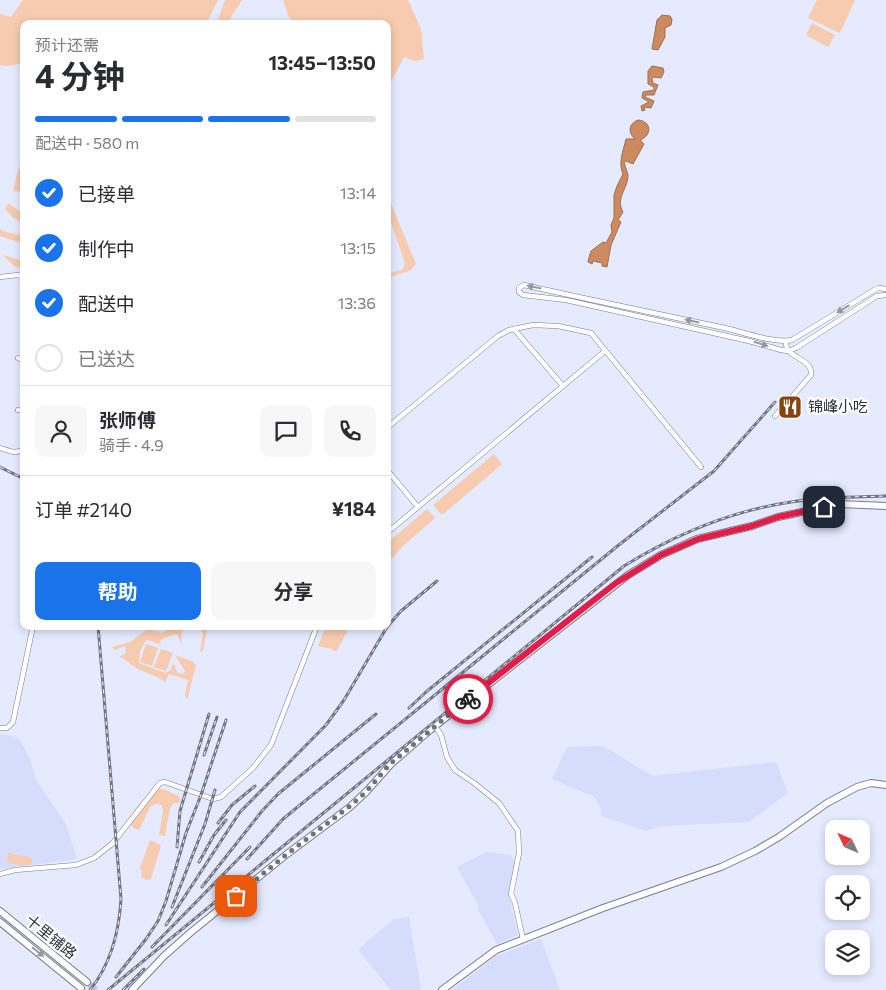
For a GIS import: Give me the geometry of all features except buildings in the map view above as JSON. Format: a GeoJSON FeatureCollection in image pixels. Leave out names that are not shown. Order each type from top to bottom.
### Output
{"type":"FeatureCollection","features":[{"type":"Feature","properties":{"kind":"street"},"geometry":{"type":"LineString","coordinates":[[0,277],[20,276]]}},
{"type":"Feature","properties":{"kind":"street"},"geometry":{"type":"LineString","coordinates":[[775,416],[812,375],[808,364],[790,352],[749,340],[566,300],[523,295],[519,292],[519,288],[524,285],[568,294],[782,342],[792,340],[876,289],[886,289]]}},
{"type":"Feature","properties":{"kind":"street"},"geometry":{"type":"LineString","coordinates":[[790,352],[877,296],[886,294]]}},
{"type":"Feature","properties":{"kind":"street"},"geometry":{"type":"LineString","coordinates":[[391,424],[490,342],[514,329],[533,325],[558,326],[591,334],[701,466]]}},
{"type":"Feature","properties":{"kind":"street"},"geometry":{"type":"LineString","coordinates":[[514,329],[563,386]]}},
{"type":"Feature","properties":{"kind":"street"},"geometry":{"type":"LineString","coordinates":[[786,341],[790,352]]}},
{"type":"Feature","properties":{"kind":"street"},"geometry":{"type":"LineString","coordinates":[[391,530],[605,351]]}},
{"type":"Feature","properties":{"kind":"street"},"geometry":{"type":"LineString","coordinates":[[0,448],[20,452]]}},
{"type":"Feature","properties":{"kind":"street"},"geometry":{"type":"LineString","coordinates":[[391,475],[418,507]]}},
{"type":"Feature","properties":{"kind":"street"},"geometry":{"type":"LineString","coordinates":[[132,990],[164,956],[190,933],[287,854],[350,806],[366,792],[390,764],[435,726],[616,583],[661,555],[698,539],[752,526],[778,517],[840,504],[886,506]]}},
{"type":"Feature","properties":{"kind":"street"},"geometry":{"type":"LineString","coordinates":[[0,728],[7,728],[13,722],[32,630]]}},
{"type":"Feature","properties":{"kind":"street"},"geometry":{"type":"LineString","coordinates":[[0,874],[14,870],[76,865],[94,858],[112,844],[160,783],[165,782],[213,799],[220,797],[253,768],[271,745],[315,630]]}},
{"type":"Feature","properties":{"kind":"street"},"geometry":{"type":"LineString","coordinates":[[435,726],[441,735],[447,757],[454,770],[474,783],[499,804],[518,831],[519,853],[511,894],[523,938]]}},
{"type":"Feature","properties":{"kind":"street"},"geometry":{"type":"LineString","coordinates":[[442,990],[488,955],[523,938],[721,867],[754,852],[827,804],[857,787],[871,783],[886,785]]}},
{"type":"Feature","properties":{"kind":"street","name":"十里铺路"},"geometry":{"type":"LineString","coordinates":[[0,911],[87,982]]}},
{"type":"Feature","properties":{"kind":"street","name":"十里铺路"},"geometry":{"type":"LineString","coordinates":[[0,922],[81,988]]}},
{"type":"Feature","properties":{"kind":"shaded area"},"geometry":{"type":"Polygon","coordinates":[[[23,0],[218,0],[208,20],[20,20],[20,64],[0,65],[0,14],[11,17],[23,0]]]}},
{"type":"Feature","properties":{"kind":"shaded area"},"geometry":{"type":"Polygon","coordinates":[[[225,0],[242,0],[230,20],[218,20],[225,0]]]}},
{"type":"Feature","properties":{"kind":"shaded area"},"geometry":{"type":"Polygon","coordinates":[[[283,0],[408,0],[421,29],[424,59],[415,61],[404,57],[391,82],[391,20],[292,20],[288,15],[283,0]]]}},
{"type":"Feature","properties":{"kind":"shaded area"},"geometry":{"type":"Polygon","coordinates":[[[817,0],[855,0],[840,33],[808,18],[817,0]]]}},
{"type":"Feature","properties":{"kind":"shaded area"},"geometry":{"type":"Polygon","coordinates":[[[662,15],[670,16],[672,19],[671,25],[665,28],[665,37],[658,50],[652,49],[657,20],[662,15]]]}},
{"type":"Feature","properties":{"kind":"shaded area"},"geometry":{"type":"Polygon","coordinates":[[[812,23],[835,35],[828,47],[806,35],[812,23]]]}},
{"type":"Feature","properties":{"kind":"shaded area"},"geometry":{"type":"Polygon","coordinates":[[[652,66],[663,68],[664,72],[661,78],[653,77],[653,83],[658,85],[654,95],[646,95],[645,97],[654,101],[651,108],[644,107],[645,110],[642,111],[641,106],[649,102],[642,98],[643,92],[654,90],[654,87],[648,84],[648,71],[652,66]]]}},
{"type":"Feature","properties":{"kind":"shaded area"},"geometry":{"type":"Polygon","coordinates":[[[638,120],[648,125],[649,132],[640,140],[644,144],[633,164],[624,162],[628,175],[620,202],[623,212],[618,220],[621,222],[611,245],[607,267],[602,266],[602,263],[593,261],[592,264],[588,262],[591,251],[603,242],[606,243],[612,232],[614,195],[623,174],[621,165],[622,153],[626,139],[635,139],[630,129],[632,124],[638,120]]]}},
{"type":"Feature","properties":{"kind":"shaded area"},"geometry":{"type":"Polygon","coordinates":[[[20,168],[20,192],[13,191],[20,168]]]}},
{"type":"Feature","properties":{"kind":"shaded area"},"geometry":{"type":"Polygon","coordinates":[[[8,203],[20,211],[20,221],[13,218],[5,209],[8,203]]]}},
{"type":"Feature","properties":{"kind":"shaded area"},"geometry":{"type":"Polygon","coordinates":[[[391,203],[416,264],[411,270],[391,277],[391,273],[403,269],[405,263],[391,223],[391,203]]]}},
{"type":"Feature","properties":{"kind":"shaded area"},"geometry":{"type":"Polygon","coordinates":[[[0,228],[2,231],[20,235],[20,243],[0,236],[0,228]]]}},
{"type":"Feature","properties":{"kind":"shaded area"},"geometry":{"type":"Polygon","coordinates":[[[3,255],[20,260],[20,268],[14,266],[3,255]]]}},
{"type":"Feature","properties":{"kind":"shaded area"},"geometry":{"type":"Polygon","coordinates":[[[494,454],[502,464],[442,515],[433,505],[494,454]]]}},
{"type":"Feature","properties":{"kind":"shaded area"},"geometry":{"type":"Polygon","coordinates":[[[427,509],[435,518],[403,546],[391,560],[391,539],[427,509]]]}},
{"type":"Feature","properties":{"kind":"shaded area"},"geometry":{"type":"Polygon","coordinates":[[[147,630],[162,633],[166,630],[183,630],[181,644],[176,634],[164,638],[160,641],[161,644],[146,640],[140,651],[139,663],[165,673],[171,670],[173,663],[178,673],[183,674],[185,671],[175,655],[192,661],[196,665],[187,700],[185,695],[188,680],[169,674],[165,682],[136,668],[125,659],[119,657],[126,653],[125,646],[115,650],[112,647],[130,642],[147,630]]]}},
{"type":"Feature","properties":{"kind":"shaded area"},"geometry":{"type":"Polygon","coordinates":[[[201,630],[207,630],[203,650],[200,653],[203,633],[201,630]]]}},
{"type":"Feature","properties":{"kind":"shaded area"},"geometry":{"type":"Polygon","coordinates":[[[324,630],[348,630],[336,652],[332,649],[318,646],[324,630]]]}},
{"type":"Feature","properties":{"kind":"shaded area"},"geometry":{"type":"Polygon","coordinates":[[[146,644],[158,648],[152,666],[140,662],[146,644]]]}},
{"type":"Feature","properties":{"kind":"shaded area"},"geometry":{"type":"Polygon","coordinates":[[[161,649],[173,653],[166,671],[154,667],[161,649]]]}},
{"type":"Feature","properties":{"kind":"shaded area"},"geometry":{"type":"Polygon","coordinates":[[[0,734],[19,738],[30,759],[36,780],[66,824],[77,859],[0,869],[0,734]]]}},
{"type":"Feature","properties":{"kind":"shaded area"},"geometry":{"type":"Polygon","coordinates":[[[603,746],[653,776],[776,762],[788,793],[749,822],[662,826],[646,831],[602,816],[600,806],[593,796],[552,779],[567,747],[603,746]]]}},
{"type":"Feature","properties":{"kind":"shaded area"},"geometry":{"type":"Polygon","coordinates":[[[157,788],[180,797],[180,803],[174,803],[170,808],[165,836],[159,835],[163,811],[162,805],[156,804],[150,807],[139,830],[133,828],[128,821],[138,806],[151,797],[157,788]]]}},
{"type":"Feature","properties":{"kind":"shaded area"},"geometry":{"type":"Polygon","coordinates":[[[150,840],[161,845],[151,879],[146,880],[141,877],[142,871],[140,868],[150,840]]]}},
{"type":"Feature","properties":{"kind":"shaded area"},"geometry":{"type":"Polygon","coordinates":[[[486,852],[510,855],[515,861],[509,896],[518,935],[497,944],[457,867],[486,852]]]}},
{"type":"Feature","properties":{"kind":"shaded area"},"geometry":{"type":"Polygon","coordinates":[[[8,853],[27,856],[32,859],[32,864],[23,865],[7,861],[8,853]]]}},
{"type":"Feature","properties":{"kind":"shaded area"},"geometry":{"type":"Polygon","coordinates":[[[409,917],[421,990],[391,990],[359,951],[362,946],[394,919],[409,917]]]}},
{"type":"Feature","properties":{"kind":"shaded area"},"geometry":{"type":"Polygon","coordinates":[[[541,939],[560,990],[452,990],[496,956],[541,939]]]}},
{"type":"Feature","properties":{"kind":"tunnel"},"geometry":{"type":"LineString","coordinates":[[87,982],[96,990]]}},
{"type":"Feature","properties":{"kind":"railway"},"geometry":{"type":"LineString","coordinates":[[247,859],[283,819],[620,544],[714,471],[775,402]]}},
{"type":"Feature","properties":{"kind":"railway"},"geometry":{"type":"LineString","coordinates":[[0,467],[20,477]]}},
{"type":"Feature","properties":{"kind":"railway"},"geometry":{"type":"LineString","coordinates":[[108,990],[624,566],[684,534],[746,511],[803,500],[886,496]]}},
{"type":"Feature","properties":{"kind":"railway"},"geometry":{"type":"LineString","coordinates":[[409,708],[426,692],[592,557]]}},
{"type":"Feature","properties":{"kind":"railway"},"geometry":{"type":"LineString","coordinates":[[391,622],[401,611],[437,581]]}},
{"type":"Feature","properties":{"kind":"railway"},"geometry":{"type":"LineString","coordinates":[[90,990],[109,958],[113,947],[121,899],[98,630]]}},
{"type":"Feature","properties":{"kind":"railway"},"geometry":{"type":"LineString","coordinates":[[166,925],[240,812],[326,725],[344,700],[385,630]]}},
{"type":"Feature","properties":{"kind":"railway"},"geometry":{"type":"LineString","coordinates":[[177,847],[180,811],[209,714]]}},
{"type":"Feature","properties":{"kind":"railway"},"geometry":{"type":"LineString","coordinates":[[202,887],[262,811],[278,794],[376,714]]}},
{"type":"Feature","properties":{"kind":"railway"},"geometry":{"type":"LineString","coordinates":[[204,755],[217,717]]}},
{"type":"Feature","properties":{"kind":"railway"},"geometry":{"type":"LineString","coordinates":[[116,977],[158,921],[166,901],[186,833],[226,720]]}},
{"type":"Feature","properties":{"kind":"railway"},"geometry":{"type":"LineString","coordinates":[[218,823],[232,805],[255,786]]}},
{"type":"Feature","properties":{"kind":"railway"},"geometry":{"type":"LineString","coordinates":[[172,907],[205,824],[215,790]]}},
{"type":"Feature","properties":{"kind":"railway"},"geometry":{"type":"LineString","coordinates":[[199,862],[214,835],[226,820]]}},
{"type":"Feature","properties":{"kind":"railway"},"geometry":{"type":"LineString","coordinates":[[152,947],[250,847]]}},
{"type":"Feature","properties":{"kind":"railway"},"geometry":{"type":"LineString","coordinates":[[123,990],[144,969]]}},
{"type":"Feature","properties":{"kind":"way so far"},"geometry":{"type":"LineString","coordinates":[[236,896],[350,806],[366,792],[390,764],[468,699]]}},
{"type":"Feature","properties":{"kind":"place","name":"锦峰小吃"},"geometry":{"type":"Point","coordinates":[790,407]}},
{"type":"Feature","properties":{"kind":"route"},"geometry":{"type":"LineString","coordinates":[[468,699],[616,583],[661,555],[698,539],[752,526],[778,517],[824,507]]}}]}
